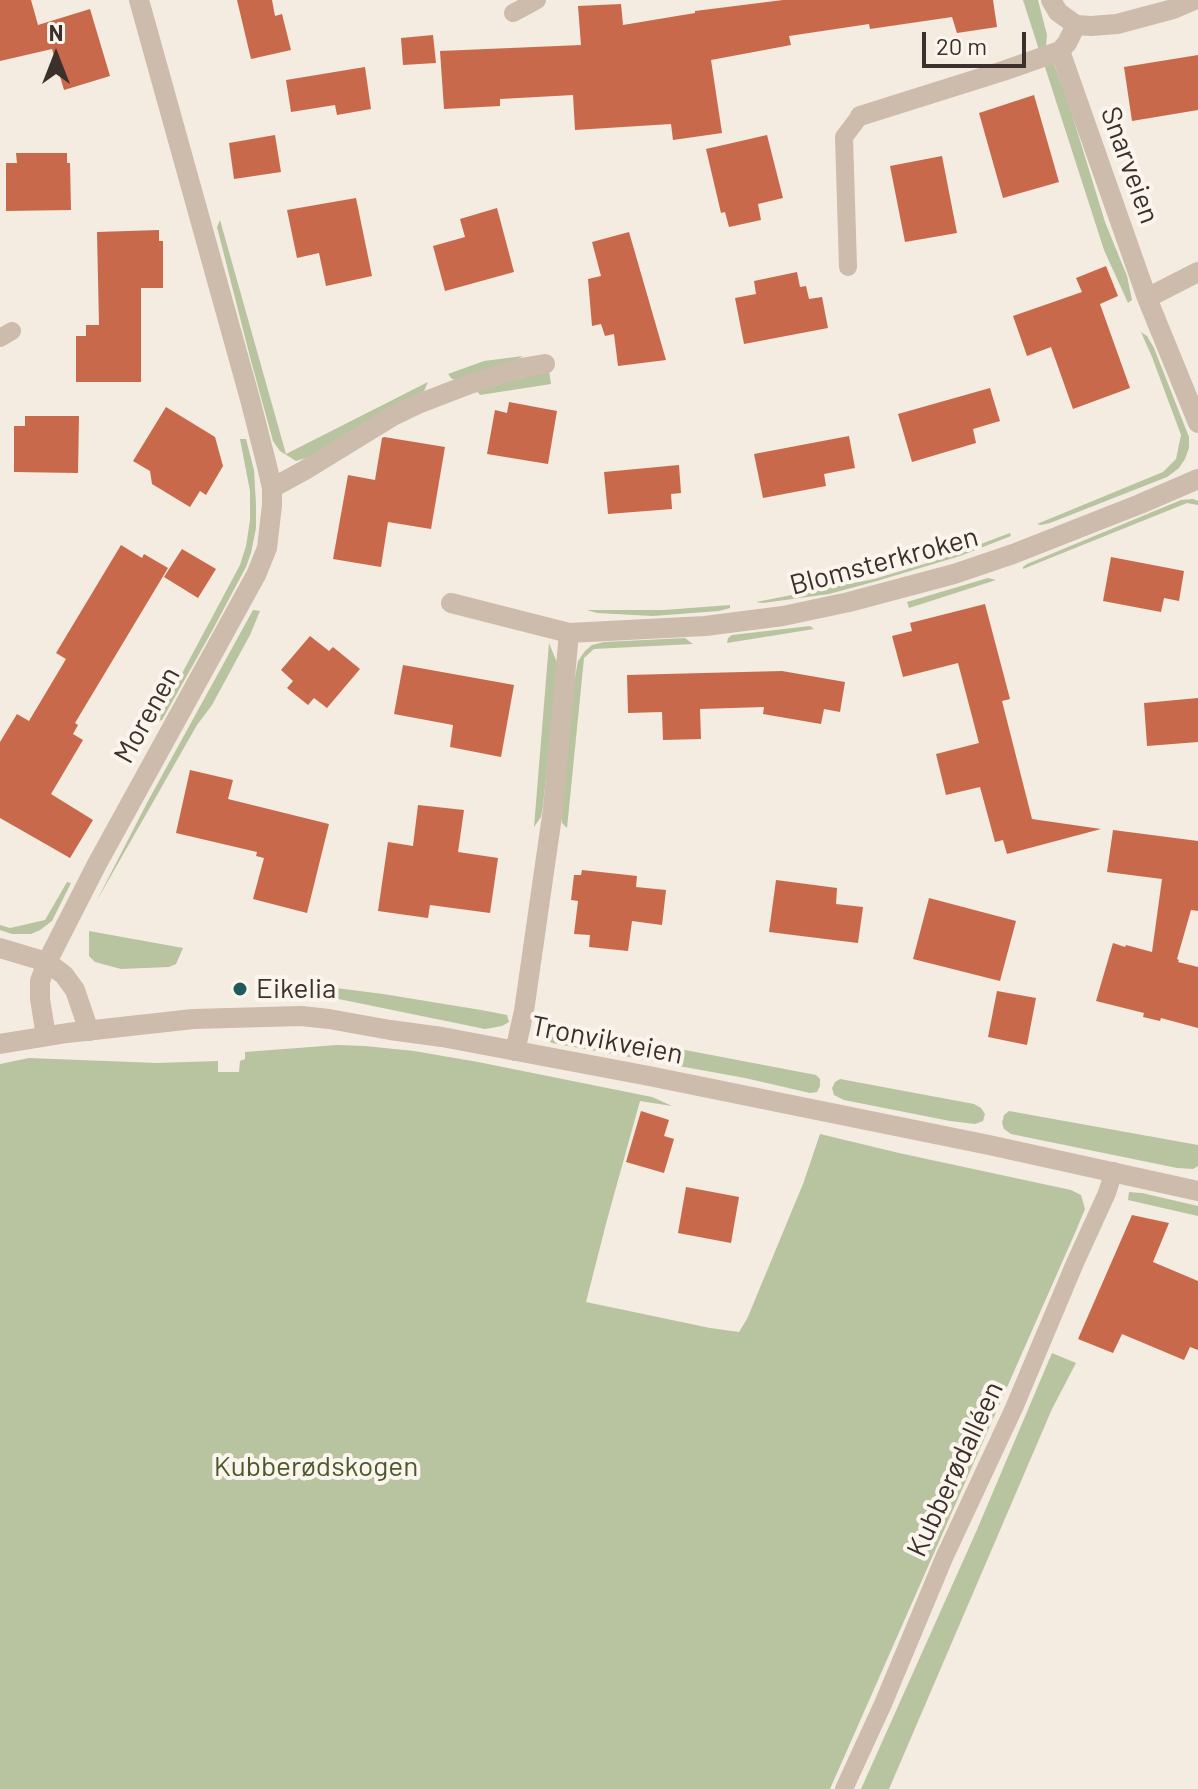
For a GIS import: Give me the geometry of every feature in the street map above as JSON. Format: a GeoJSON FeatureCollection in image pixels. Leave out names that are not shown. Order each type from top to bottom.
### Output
{"type":"FeatureCollection","features":[{"type":"Feature","properties":{"kind":"street","name":"Morenen"},"geometry":{"type":"LineString","coordinates":[[47,962],[104,850],[256,575],[267,548],[272,505],[272,488],[225,305],[139,0]]}},
{"type":"Feature","properties":{"kind":"street"},"geometry":{"type":"LineString","coordinates":[[1051,0],[1058,12],[1076,25],[1117,24],[1194,0]]}},
{"type":"Feature","properties":{"kind":"street"},"geometry":{"type":"LineString","coordinates":[[860,116],[1060,51],[1076,25]]}},
{"type":"Feature","properties":{"kind":"street","name":"Snarveien"},"geometry":{"type":"LineString","coordinates":[[1060,51],[1147,298],[1198,423]]}},
{"type":"Feature","properties":{"kind":"street"},"geometry":{"type":"LineString","coordinates":[[1147,298],[1198,272]]}},
{"type":"Feature","properties":{"kind":"street"},"geometry":{"type":"LineString","coordinates":[[272,488],[418,404],[470,384],[545,364]]}},
{"type":"Feature","properties":{"kind":"street","name":"Blomsterkroken"},"geometry":{"type":"LineString","coordinates":[[451,603],[569,633],[705,626],[783,616],[954,574],[1013,554],[1198,479]]}},
{"type":"Feature","properties":{"kind":"street"},"geometry":{"type":"LineString","coordinates":[[515,1051],[524,1011],[553,809],[569,633]]}},
{"type":"Feature","properties":{"kind":"street"},"geometry":{"type":"LineString","coordinates":[[0,948],[47,962],[64,975],[75,990],[89,1031]]}},
{"type":"Feature","properties":{"kind":"street"},"geometry":{"type":"LineString","coordinates":[[46,1036],[40,981],[47,962]]}},
{"type":"Feature","properties":{"kind":"street","name":"Tronvikveien"},"geometry":{"type":"LineString","coordinates":[[0,1044],[193,1019],[301,1016],[329,1019],[442,1037],[771,1100],[1198,1191]]}},
{"type":"Feature","properties":{"kind":"lane"},"geometry":{"type":"LineString","coordinates":[[513,13],[537,0]]}},
{"type":"Feature","properties":{"kind":"lane"},"geometry":{"type":"LineString","coordinates":[[848,267],[844,137],[860,116]]}},
{"type":"Feature","properties":{"kind":"lane","name":"Kubberødalléen"},"geometry":{"type":"LineString","coordinates":[[844,1789],[944,1558],[1014,1408],[1114,1171]]}},
{"type":"Feature","properties":{"kind":"green space"},"geometry":{"type":"Polygon","coordinates":[[[1023,0],[1038,0],[1047,35],[1046,46],[1039,50],[1023,0]]]}},
{"type":"Feature","properties":{"kind":"green space"},"geometry":{"type":"Polygon","coordinates":[[[1053,62],[1105,222],[1127,276],[1132,300],[1128,303],[1104,250],[1044,64],[1053,62]]]}},
{"type":"Feature","properties":{"kind":"green space"},"geometry":{"type":"Polygon","coordinates":[[[220,220],[286,454],[428,382],[424,391],[316,455],[296,461],[280,451],[273,441],[250,357],[217,227],[220,220]]]}},
{"type":"Feature","properties":{"kind":"green space"},"geometry":{"type":"Polygon","coordinates":[[[1141,332],[1154,348],[1189,437],[1185,459],[1167,477],[1050,523],[1037,524],[1163,472],[1176,459],[1181,435],[1141,332]]]}},
{"type":"Feature","properties":{"kind":"green space"},"geometry":{"type":"Polygon","coordinates":[[[523,356],[462,381],[452,379],[448,374],[484,361],[523,356]]]}},
{"type":"Feature","properties":{"kind":"green space"},"geometry":{"type":"Polygon","coordinates":[[[549,370],[551,384],[480,395],[477,391],[549,370]]]}},
{"type":"Feature","properties":{"kind":"green space"},"geometry":{"type":"Polygon","coordinates":[[[240,439],[246,439],[254,470],[256,528],[251,553],[162,720],[156,722],[240,565],[246,546],[250,491],[240,439]]]}},
{"type":"Feature","properties":{"kind":"green space"},"geometry":{"type":"Polygon","coordinates":[[[1181,500],[1198,501],[1198,505],[1187,503],[1023,569],[1027,564],[1181,500]]]}},
{"type":"Feature","properties":{"kind":"green space"},"geometry":{"type":"Polygon","coordinates":[[[1010,533],[1011,536],[960,556],[877,581],[829,594],[756,602],[874,579],[941,559],[1010,533]]]}},
{"type":"Feature","properties":{"kind":"green space"},"geometry":{"type":"Polygon","coordinates":[[[988,578],[996,580],[909,608],[907,602],[988,578]]]}},
{"type":"Feature","properties":{"kind":"green space"},"geometry":{"type":"Polygon","coordinates":[[[730,605],[730,608],[719,611],[653,616],[587,610],[664,610],[730,605]]]}},
{"type":"Feature","properties":{"kind":"green space"},"geometry":{"type":"Polygon","coordinates":[[[253,610],[260,611],[250,635],[96,902],[148,801],[253,610]]]}},
{"type":"Feature","properties":{"kind":"green space"},"geometry":{"type":"Polygon","coordinates":[[[810,626],[814,629],[727,643],[732,635],[810,626]]]}},
{"type":"Feature","properties":{"kind":"green space"},"geometry":{"type":"Polygon","coordinates":[[[685,638],[693,644],[594,649],[584,658],[567,828],[561,817],[578,661],[592,645],[604,642],[685,638]]]}},
{"type":"Feature","properties":{"kind":"green space"},"geometry":{"type":"Polygon","coordinates":[[[549,643],[558,665],[543,806],[541,817],[534,827],[549,643]]]}},
{"type":"Feature","properties":{"kind":"green space"},"geometry":{"type":"Polygon","coordinates":[[[67,882],[71,883],[52,921],[40,930],[31,934],[12,934],[0,930],[0,925],[10,928],[45,920],[67,882]]]}},
{"type":"Feature","properties":{"kind":"green space"},"geometry":{"type":"Polygon","coordinates":[[[89,931],[183,948],[176,964],[169,967],[121,969],[95,962],[89,956],[89,931]]]}},
{"type":"Feature","properties":{"kind":"green space"},"geometry":{"type":"Polygon","coordinates":[[[328,987],[507,1015],[509,1022],[485,1029],[324,996],[328,987]]]}},
{"type":"Feature","properties":{"kind":"green space"},"geometry":{"type":"Polygon","coordinates":[[[549,1024],[816,1075],[820,1086],[817,1092],[810,1093],[552,1043],[544,1037],[544,1030],[549,1024]]]}},
{"type":"Feature","properties":{"kind":"green space","name":"Kubberødskogen"},"geometry":{"type":"Polygon","coordinates":[[[337,1045],[414,1051],[478,1062],[652,1097],[672,1106],[640,1101],[586,1302],[710,1328],[739,1332],[747,1319],[803,1184],[820,1134],[1071,1190],[1081,1195],[1085,1209],[1075,1233],[830,1789],[0,1789],[0,1064],[29,1058],[157,1063],[218,1061],[218,1072],[239,1072],[245,1052],[337,1045]]]}},
{"type":"Feature","properties":{"kind":"green space"},"geometry":{"type":"Polygon","coordinates":[[[840,1079],[974,1104],[985,1114],[983,1121],[975,1124],[844,1100],[834,1095],[832,1088],[840,1079]]]}},
{"type":"Feature","properties":{"kind":"green space"},"geometry":{"type":"Polygon","coordinates":[[[1009,1111],[1198,1145],[1198,1166],[1193,1169],[1177,1168],[1011,1134],[1002,1123],[1009,1111]]]}},
{"type":"Feature","properties":{"kind":"green space"},"geometry":{"type":"Polygon","coordinates":[[[1129,1192],[1198,1206],[1198,1216],[1128,1200],[1129,1192]]]}},
{"type":"Feature","properties":{"kind":"green space"},"geometry":{"type":"Polygon","coordinates":[[[1052,1353],[1076,1363],[1052,1409],[889,1789],[861,1789],[976,1532],[1052,1353]]]}},
{"type":"Feature","properties":{"kind":"building"},"geometry":{"type":"Polygon","coordinates":[[[0,0],[31,0],[38,25],[90,9],[110,76],[64,90],[52,49],[0,61],[0,0]]]}},
{"type":"Feature","properties":{"kind":"building"},"geometry":{"type":"Polygon","coordinates":[[[237,0],[272,0],[275,16],[282,14],[291,50],[251,59],[237,0]]]}},
{"type":"Feature","properties":{"kind":"building"},"geometry":{"type":"Polygon","coordinates":[[[783,0],[993,0],[997,27],[957,33],[952,17],[870,29],[869,24],[789,36],[791,45],[711,60],[722,133],[673,140],[671,124],[575,130],[573,95],[500,99],[500,106],[444,109],[440,51],[581,45],[578,6],[621,4],[623,25],[695,11],[783,0]]]}},
{"type":"Feature","properties":{"kind":"building"},"geometry":{"type":"Polygon","coordinates":[[[433,35],[436,63],[403,65],[401,38],[433,35]]]}},
{"type":"Feature","properties":{"kind":"building"},"geometry":{"type":"Polygon","coordinates":[[[1198,55],[1198,110],[1132,121],[1124,67],[1198,55]]]}},
{"type":"Feature","properties":{"kind":"building"},"geometry":{"type":"Polygon","coordinates":[[[365,67],[371,109],[337,115],[335,105],[291,112],[286,80],[365,67]]]}},
{"type":"Feature","properties":{"kind":"building"},"geometry":{"type":"Polygon","coordinates":[[[1034,95],[1059,182],[1003,198],[979,113],[1034,95]]]}},
{"type":"Feature","properties":{"kind":"building"},"geometry":{"type":"Polygon","coordinates":[[[275,135],[281,172],[234,179],[229,143],[275,135]]]}},
{"type":"Feature","properties":{"kind":"building"},"geometry":{"type":"Polygon","coordinates":[[[767,135],[783,198],[758,204],[761,220],[729,227],[725,212],[721,213],[706,149],[767,135]]]}},
{"type":"Feature","properties":{"kind":"building"},"geometry":{"type":"Polygon","coordinates":[[[16,153],[67,153],[71,210],[6,211],[6,163],[17,163],[16,153]]]}},
{"type":"Feature","properties":{"kind":"building"},"geometry":{"type":"Polygon","coordinates":[[[942,156],[957,233],[905,242],[890,166],[942,156]]]}},
{"type":"Feature","properties":{"kind":"building"},"geometry":{"type":"Polygon","coordinates":[[[356,198],[372,276],[326,286],[319,253],[297,258],[287,210],[356,198]]]}},
{"type":"Feature","properties":{"kind":"building"},"geometry":{"type":"Polygon","coordinates":[[[497,208],[514,272],[445,291],[433,246],[465,237],[460,219],[497,208]]]}},
{"type":"Feature","properties":{"kind":"building"},"geometry":{"type":"Polygon","coordinates":[[[159,230],[159,241],[163,241],[163,288],[141,288],[141,382],[76,382],[76,336],[86,336],[86,325],[99,325],[97,232],[159,230]]]}},
{"type":"Feature","properties":{"kind":"building"},"geometry":{"type":"Polygon","coordinates":[[[629,232],[666,360],[618,366],[614,334],[605,336],[601,324],[592,326],[588,279],[601,276],[592,242],[629,232]]]}},
{"type":"Feature","properties":{"kind":"building"},"geometry":{"type":"Polygon","coordinates":[[[1106,266],[1118,296],[1100,304],[1130,388],[1073,409],[1051,347],[1027,356],[1013,316],[1082,292],[1076,278],[1106,266]]]}},
{"type":"Feature","properties":{"kind":"building"},"geometry":{"type":"Polygon","coordinates":[[[797,272],[800,287],[806,286],[809,299],[822,297],[828,328],[744,344],[735,298],[756,294],[754,281],[797,272]]]}},
{"type":"Feature","properties":{"kind":"building"},"geometry":{"type":"Polygon","coordinates":[[[990,388],[1000,421],[973,429],[976,443],[912,462],[898,414],[990,388]]]}},
{"type":"Feature","properties":{"kind":"building"},"geometry":{"type":"Polygon","coordinates":[[[509,402],[557,411],[548,464],[487,454],[495,410],[507,413],[509,402]]]}},
{"type":"Feature","properties":{"kind":"building"},"geometry":{"type":"Polygon","coordinates":[[[166,407],[215,437],[223,466],[206,495],[200,491],[190,507],[152,484],[150,471],[133,461],[166,407]]]}},
{"type":"Feature","properties":{"kind":"building"},"geometry":{"type":"Polygon","coordinates":[[[25,416],[79,416],[78,473],[14,472],[14,426],[25,426],[25,416]]]}},
{"type":"Feature","properties":{"kind":"building"},"geometry":{"type":"Polygon","coordinates":[[[849,436],[855,468],[824,474],[826,486],[763,498],[754,454],[849,436]]]}},
{"type":"Feature","properties":{"kind":"building"},"geometry":{"type":"Polygon","coordinates":[[[384,437],[445,447],[431,529],[388,522],[381,567],[333,559],[348,475],[375,480],[384,437]]]}},
{"type":"Feature","properties":{"kind":"building"},"geometry":{"type":"Polygon","coordinates":[[[679,465],[681,493],[671,494],[672,509],[608,514],[604,472],[679,465]]]}},
{"type":"Feature","properties":{"kind":"building"},"geometry":{"type":"Polygon","coordinates":[[[121,545],[142,558],[144,554],[168,568],[75,723],[78,725],[73,734],[83,740],[51,794],[93,820],[70,858],[0,818],[0,742],[17,714],[29,721],[66,659],[56,653],[121,545]]]}},
{"type":"Feature","properties":{"kind":"building"},"geometry":{"type":"Polygon","coordinates":[[[182,549],[216,569],[198,598],[164,577],[182,549]]]}},
{"type":"Feature","properties":{"kind":"building"},"geometry":{"type":"Polygon","coordinates":[[[1111,557],[1184,571],[1179,601],[1164,598],[1161,612],[1103,601],[1111,557]]]}},
{"type":"Feature","properties":{"kind":"building"},"geometry":{"type":"Polygon","coordinates":[[[985,604],[1010,699],[1002,701],[1032,819],[1101,829],[1007,854],[1003,840],[995,842],[980,787],[946,795],[936,754],[979,743],[958,663],[903,677],[892,636],[912,631],[910,623],[985,604]]]}},
{"type":"Feature","properties":{"kind":"building"},"geometry":{"type":"Polygon","coordinates":[[[310,636],[329,651],[333,647],[360,669],[327,708],[314,698],[308,705],[287,688],[293,681],[281,670],[310,636]]]}},
{"type":"Feature","properties":{"kind":"building"},"geometry":{"type":"Polygon","coordinates":[[[403,665],[514,685],[501,757],[450,747],[453,725],[394,714],[403,665]]]}},
{"type":"Feature","properties":{"kind":"building"},"geometry":{"type":"Polygon","coordinates":[[[782,671],[845,682],[840,712],[824,709],[821,724],[763,714],[764,707],[700,709],[701,739],[663,740],[662,712],[628,713],[627,675],[782,671]]]}},
{"type":"Feature","properties":{"kind":"building"},"geometry":{"type":"Polygon","coordinates":[[[1198,698],[1198,742],[1147,746],[1144,703],[1198,698]]]}},
{"type":"Feature","properties":{"kind":"building"},"geometry":{"type":"Polygon","coordinates":[[[190,770],[233,780],[228,799],[329,824],[307,913],[253,899],[264,858],[256,856],[257,852],[176,833],[190,770]]]}},
{"type":"Feature","properties":{"kind":"building"},"geometry":{"type":"Polygon","coordinates":[[[418,805],[464,810],[458,852],[498,858],[490,913],[430,905],[428,918],[378,911],[388,842],[413,846],[418,805]]]}},
{"type":"Feature","properties":{"kind":"building"},"geometry":{"type":"Polygon","coordinates":[[[1113,830],[1198,841],[1198,911],[1191,910],[1177,959],[1178,962],[1198,967],[1198,1028],[1161,1018],[1160,1021],[1143,1017],[1144,1013],[1096,1001],[1113,943],[1152,952],[1162,879],[1107,872],[1113,830]]]}},
{"type":"Feature","properties":{"kind":"building"},"geometry":{"type":"Polygon","coordinates":[[[582,870],[637,876],[636,887],[666,890],[662,925],[632,921],[628,951],[589,947],[590,935],[574,934],[578,901],[571,900],[574,875],[581,875],[582,870]]]}},
{"type":"Feature","properties":{"kind":"building"},"geometry":{"type":"Polygon","coordinates":[[[776,880],[837,888],[836,904],[863,907],[858,943],[769,932],[776,880]]]}},
{"type":"Feature","properties":{"kind":"building"},"geometry":{"type":"Polygon","coordinates":[[[929,898],[1016,921],[1000,981],[913,959],[929,898]]]}},
{"type":"Feature","properties":{"kind":"building"},"geometry":{"type":"Polygon","coordinates":[[[997,991],[1036,998],[1027,1045],[988,1037],[997,991]]]}},
{"type":"Feature","properties":{"kind":"building"},"geometry":{"type":"Polygon","coordinates":[[[641,1111],[669,1120],[664,1136],[674,1139],[664,1173],[626,1162],[641,1111]]]}},
{"type":"Feature","properties":{"kind":"building"},"geometry":{"type":"Polygon","coordinates":[[[686,1187],[739,1197],[731,1243],[678,1233],[686,1187]]]}},
{"type":"Feature","properties":{"kind":"building"},"geometry":{"type":"Polygon","coordinates":[[[1132,1215],[1169,1223],[1153,1262],[1198,1281],[1198,1350],[1190,1347],[1184,1360],[1122,1334],[1113,1353],[1078,1339],[1132,1215]]]}},
{"type":"Feature","properties":{"kind":"place","name":"Eikelia"},"geometry":{"type":"Point","coordinates":[240,989]}}]}
